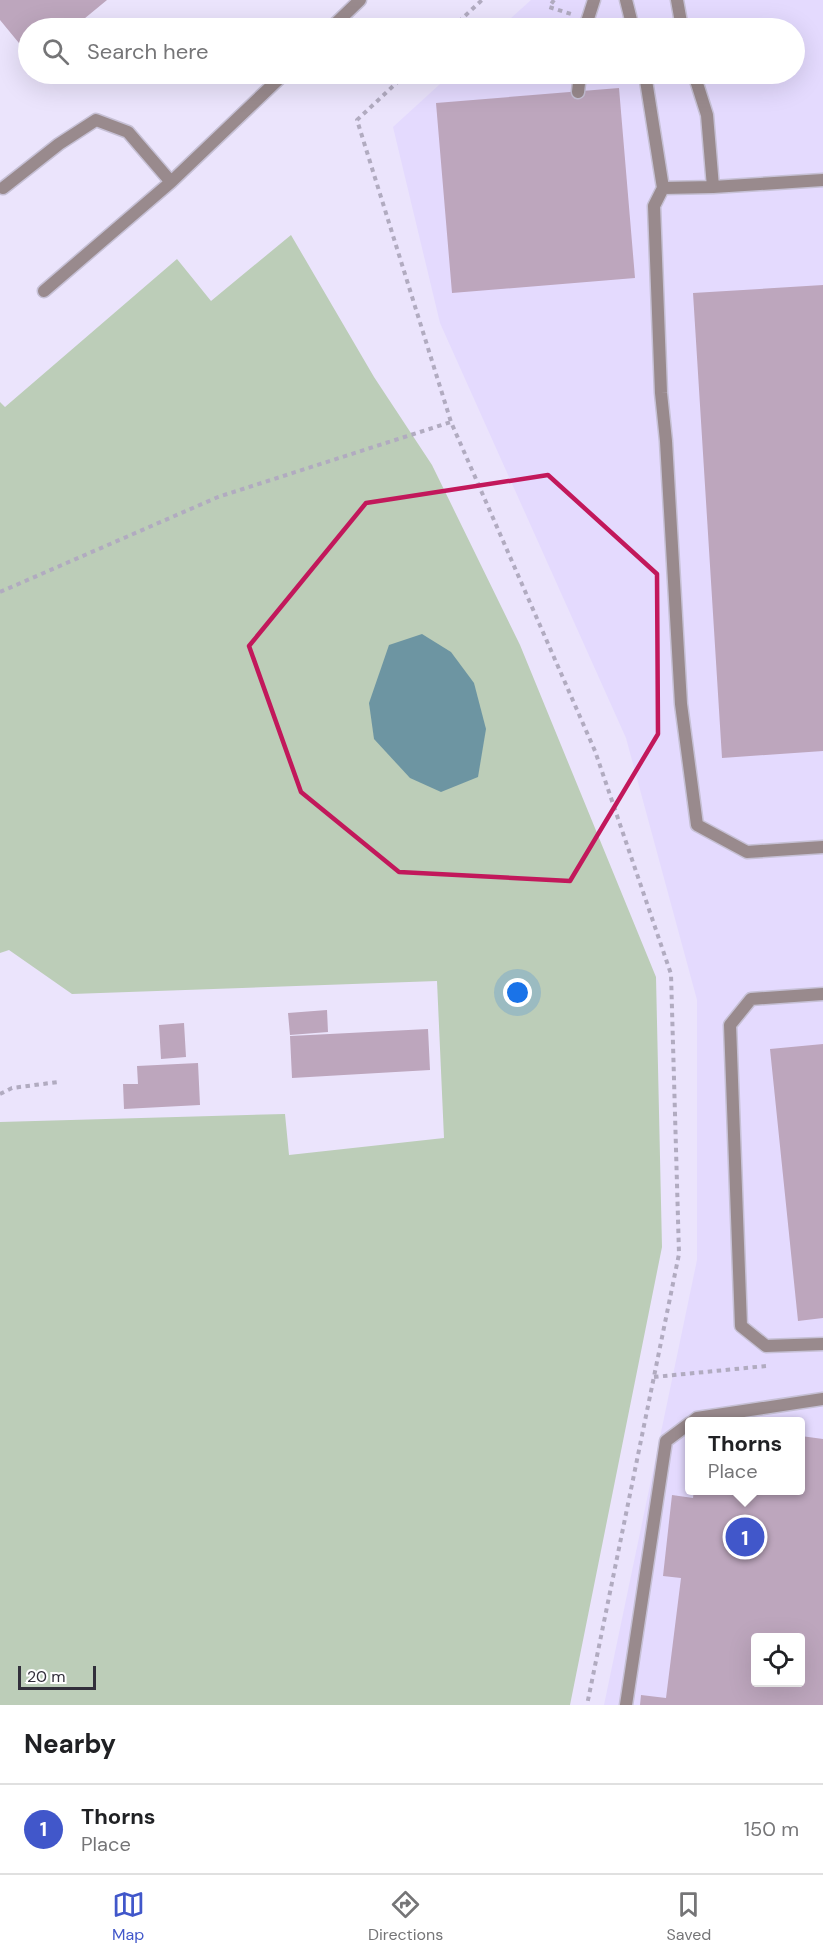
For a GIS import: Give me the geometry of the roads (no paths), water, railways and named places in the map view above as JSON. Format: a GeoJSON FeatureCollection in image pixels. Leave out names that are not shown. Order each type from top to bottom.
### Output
{"type":"FeatureCollection","features":[{"type":"Feature","properties":{"kind":"lane"},"geometry":{"type":"LineString","coordinates":[[341,18],[360,0]]}},
{"type":"Feature","properties":{"kind":"lane"},"geometry":{"type":"LineString","coordinates":[[588,18],[594,0]]}},
{"type":"Feature","properties":{"kind":"lane"},"geometry":{"type":"LineString","coordinates":[[626,0],[630,18]]}},
{"type":"Feature","properties":{"kind":"lane"},"geometry":{"type":"LineString","coordinates":[[677,0],[680,18]]}},
{"type":"Feature","properties":{"kind":"lane"},"geometry":{"type":"LineString","coordinates":[[44,291],[171,182],[274,84]]}},
{"type":"Feature","properties":{"kind":"lane"},"geometry":{"type":"LineString","coordinates":[[578,92],[579,84]]}},
{"type":"Feature","properties":{"kind":"lane"},"geometry":{"type":"LineString","coordinates":[[647,84],[663,188],[654,206],[661,393],[666,441],[681,704],[697,825],[747,852],[823,847]]}},
{"type":"Feature","properties":{"kind":"lane"},"geometry":{"type":"LineString","coordinates":[[697,84],[707,115],[713,187]]}},
{"type":"Feature","properties":{"kind":"lane"},"geometry":{"type":"LineString","coordinates":[[3,188],[59,144],[96,120],[128,132],[171,182]]}},
{"type":"Feature","properties":{"kind":"lane"},"geometry":{"type":"LineString","coordinates":[[663,188],[823,180]]}},
{"type":"Feature","properties":{"kind":"lane"},"geometry":{"type":"LineString","coordinates":[[823,994],[751,999],[730,1025],[741,1326],[766,1346],[823,1344]]}},
{"type":"Feature","properties":{"kind":"lane"},"geometry":{"type":"LineString","coordinates":[[704,1417],[823,1399]]}},
{"type":"Feature","properties":{"kind":"lane"},"geometry":{"type":"LineString","coordinates":[[626,1705],[666,1441],[685,1427]]}},
{"type":"Feature","properties":{"kind":"water"},"geometry":{"type":"Polygon","coordinates":[[[422,634],[451,652],[474,683],[486,729],[478,777],[441,792],[410,778],[374,739],[369,703],[389,645],[422,634]]]}},
{"type":"Feature","properties":{"kind":"place","name":"Thorns"},"geometry":{"type":"Point","coordinates":[745,1537]}}]}
